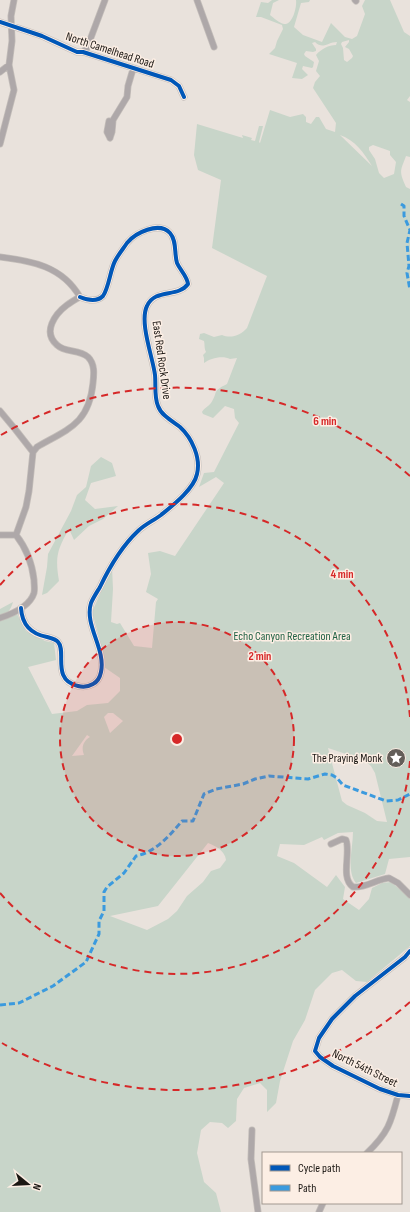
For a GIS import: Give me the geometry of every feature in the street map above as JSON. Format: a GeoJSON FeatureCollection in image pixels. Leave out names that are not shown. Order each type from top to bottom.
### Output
{"type":"FeatureCollection","features":[{"type":"Feature","properties":{"kind":"street"},"geometry":{"type":"LineString","coordinates":[[0,144],[14,90],[9,65],[12,41],[11,16],[14,0]]}},
{"type":"Feature","properties":{"kind":"street"},"geometry":{"type":"LineString","coordinates":[[83,52],[86,48],[105,0]]}},
{"type":"Feature","properties":{"kind":"street"},"geometry":{"type":"LineString","coordinates":[[197,0],[214,47]]}},
{"type":"Feature","properties":{"kind":"street","name":"North Camelhead Road"},"geometry":{"type":"LineString","coordinates":[[0,22],[42,36],[77,52],[83,52],[175,83],[182,90],[184,97]]}},
{"type":"Feature","properties":{"kind":"street"},"geometry":{"type":"LineString","coordinates":[[0,72],[9,65]]}},
{"type":"Feature","properties":{"kind":"street"},"geometry":{"type":"LineString","coordinates":[[128,86],[127,97],[113,120],[110,138],[107,132],[110,119],[122,100],[133,69]]}},
{"type":"Feature","properties":{"kind":"street","name":"East Red Rock Drive"},"geometry":{"type":"LineString","coordinates":[[21,608],[23,619],[32,632],[58,642],[61,647],[60,661],[65,678],[73,685],[89,686],[94,684],[100,675],[103,664],[90,619],[91,603],[113,561],[130,539],[139,530],[160,515],[187,492],[194,483],[197,474],[198,466],[196,452],[189,437],[182,429],[160,411],[157,405],[155,375],[146,334],[145,311],[147,304],[156,296],[177,292],[185,289],[188,284],[188,279],[176,259],[174,240],[170,232],[153,229],[141,232],[132,238],[114,262],[104,295],[95,300],[80,297]]}},
{"type":"Feature","properties":{"kind":"street"},"geometry":{"type":"LineString","coordinates":[[0,256],[40,264],[60,275],[76,290],[80,297],[76,298],[54,317],[50,324],[51,336],[58,347],[88,357],[94,370],[92,395],[84,415],[78,423],[37,447],[33,452],[26,506],[16,535]]}},
{"type":"Feature","properties":{"kind":"street"},"geometry":{"type":"LineString","coordinates":[[0,412],[33,452]]}},
{"type":"Feature","properties":{"kind":"street"},"geometry":{"type":"LineString","coordinates":[[0,535],[16,535]]}},
{"type":"Feature","properties":{"kind":"street"},"geometry":{"type":"LineString","coordinates":[[0,618],[21,608],[34,592],[34,578],[29,556],[16,535]]}},
{"type":"Feature","properties":{"kind":"street"},"geometry":{"type":"LineString","coordinates":[[330,844],[342,839],[346,840],[348,845],[346,861],[347,875],[350,885],[359,887],[381,879],[389,878],[398,883],[410,895]]}},
{"type":"Feature","properties":{"kind":"street","name":"North 54th Street"},"geometry":{"type":"LineString","coordinates":[[410,951],[405,957],[355,996],[332,1019],[319,1038],[315,1051],[320,1057],[333,1066],[380,1089],[398,1096],[410,1096]]}},
{"type":"Feature","properties":{"kind":"street"},"geometry":{"type":"LineString","coordinates":[[368,1152],[380,1141],[386,1132],[398,1096]]}},
{"type":"Feature","properties":{"kind":"street"},"geometry":{"type":"LineString","coordinates":[[252,1130],[252,1159],[258,1212]]}},
{"type":"Feature","properties":{"kind":"green space","name":"Echo Canyon Recreation Area"},"geometry":{"type":"Polygon","coordinates":[[[272,0],[279,0],[273,3],[270,15],[278,22],[287,24],[290,22],[295,10],[296,0],[310,0],[309,2],[301,3],[294,27],[303,35],[322,42],[331,23],[345,37],[352,39],[357,36],[365,14],[362,6],[365,0],[390,0],[404,32],[410,36],[410,96],[407,100],[410,102],[410,157],[406,156],[401,172],[406,187],[410,189],[410,857],[389,859],[385,874],[356,883],[351,872],[353,832],[338,833],[324,840],[322,837],[304,845],[280,844],[277,856],[294,863],[327,887],[336,875],[345,887],[343,899],[359,910],[369,899],[372,888],[382,883],[391,882],[410,898],[410,946],[367,982],[356,981],[342,970],[332,973],[315,990],[305,1020],[293,1041],[280,1081],[276,1103],[267,1112],[267,1090],[260,1083],[244,1088],[237,1099],[236,1121],[228,1128],[222,1123],[210,1122],[201,1130],[197,1153],[204,1182],[216,1193],[221,1212],[0,1212],[0,621],[17,614],[26,631],[45,641],[54,643],[56,660],[28,667],[52,714],[77,711],[87,705],[108,703],[120,691],[120,678],[104,667],[100,640],[92,612],[112,567],[113,589],[111,622],[117,624],[120,623],[134,646],[152,648],[156,602],[158,599],[146,592],[151,574],[148,553],[160,551],[175,556],[224,483],[216,477],[199,487],[204,473],[214,472],[239,423],[235,418],[234,409],[225,406],[213,418],[203,414],[202,412],[211,403],[217,390],[227,384],[237,358],[217,358],[204,363],[203,355],[206,352],[204,341],[199,339],[200,334],[204,333],[214,337],[222,335],[229,337],[239,334],[245,330],[267,276],[212,248],[221,180],[198,170],[194,155],[197,124],[243,138],[242,135],[252,138],[251,140],[255,141],[259,126],[263,126],[260,143],[270,110],[290,117],[303,114],[306,117],[306,122],[311,124],[316,117],[319,117],[326,129],[335,132],[336,123],[313,88],[315,82],[320,76],[316,71],[319,61],[316,55],[325,48],[336,45],[337,42],[323,46],[315,42],[312,43],[316,51],[306,51],[304,54],[314,62],[313,67],[303,66],[302,69],[308,75],[302,79],[292,78],[297,63],[269,54],[275,48],[283,29],[282,25],[261,17],[256,17],[261,2],[268,3],[272,0]],[[349,40],[342,42],[341,44],[343,48],[344,60],[347,62],[353,56],[349,49],[345,47],[349,40]],[[340,135],[372,166],[362,152],[350,140],[340,135]],[[373,145],[369,147],[369,150],[375,159],[379,173],[384,178],[394,174],[396,162],[390,155],[390,151],[373,145]],[[108,713],[104,717],[110,733],[123,721],[113,713],[108,713]],[[87,735],[72,756],[84,755],[83,745],[90,737],[87,735]],[[328,748],[342,801],[347,805],[365,813],[377,821],[387,822],[375,773],[371,766],[364,760],[328,748]],[[208,843],[158,906],[110,916],[147,930],[168,919],[177,911],[187,896],[203,882],[211,871],[220,868],[226,860],[224,854],[217,847],[208,843]]]}},
{"type":"Feature","properties":{"kind":"green space"},"geometry":{"type":"Polygon","coordinates":[[[101,457],[112,463],[116,476],[91,483],[85,500],[95,509],[118,506],[103,519],[89,526],[74,540],[69,529],[58,554],[57,566],[59,581],[47,593],[42,595],[48,554],[71,511],[77,495],[86,487],[91,466],[101,457]]]}},
{"type":"Feature","properties":{"kind":"green space"},"geometry":{"type":"Polygon","coordinates":[[[13,602],[9,611],[0,616],[0,609],[13,602]]]}},
{"type":"Feature","properties":{"kind":"marked path"},"geometry":{"type":"LineString","coordinates":[[401,204],[404,206],[404,216],[410,230],[407,243],[409,266],[407,273],[410,290]]}},
{"type":"Feature","properties":{"kind":"marked path"},"geometry":{"type":"LineString","coordinates":[[0,1005],[19,1003],[53,986],[86,962],[99,934],[99,921],[104,911],[104,892],[107,887],[124,873],[136,856],[156,847],[182,821],[193,821],[204,794],[216,789],[243,784],[255,779],[269,776],[308,779],[325,774],[332,775],[337,778],[343,785],[386,801],[398,800],[410,794]]}},
{"type":"Feature","properties":{"kind":"cycle path"},"geometry":{"type":"LineString","coordinates":[[0,22],[42,36],[77,52],[83,52],[171,80],[179,86],[184,97]]}},
{"type":"Feature","properties":{"kind":"cycle path"},"geometry":{"type":"LineString","coordinates":[[21,608],[23,619],[28,628],[36,634],[58,642],[61,652],[62,672],[70,683],[83,687],[91,685],[97,681],[100,676],[102,663],[90,620],[91,603],[121,550],[146,524],[161,515],[182,497],[192,485],[197,474],[198,461],[192,442],[180,427],[164,415],[159,409],[156,395],[154,368],[145,330],[145,313],[151,300],[155,297],[178,291],[188,284],[177,263],[174,240],[170,233],[160,228],[154,228],[141,232],[131,239],[115,261],[103,296],[95,300],[80,297]]}},
{"type":"Feature","properties":{"kind":"cycle path"},"geometry":{"type":"LineString","coordinates":[[410,951],[405,957],[355,996],[332,1019],[319,1038],[315,1051],[320,1057],[333,1066],[380,1089],[398,1095],[410,1096]]}},
{"type":"Feature","properties":{"kind":"place","name":"The Praying Monk"},"geometry":{"type":"Point","coordinates":[396,758]}}]}
